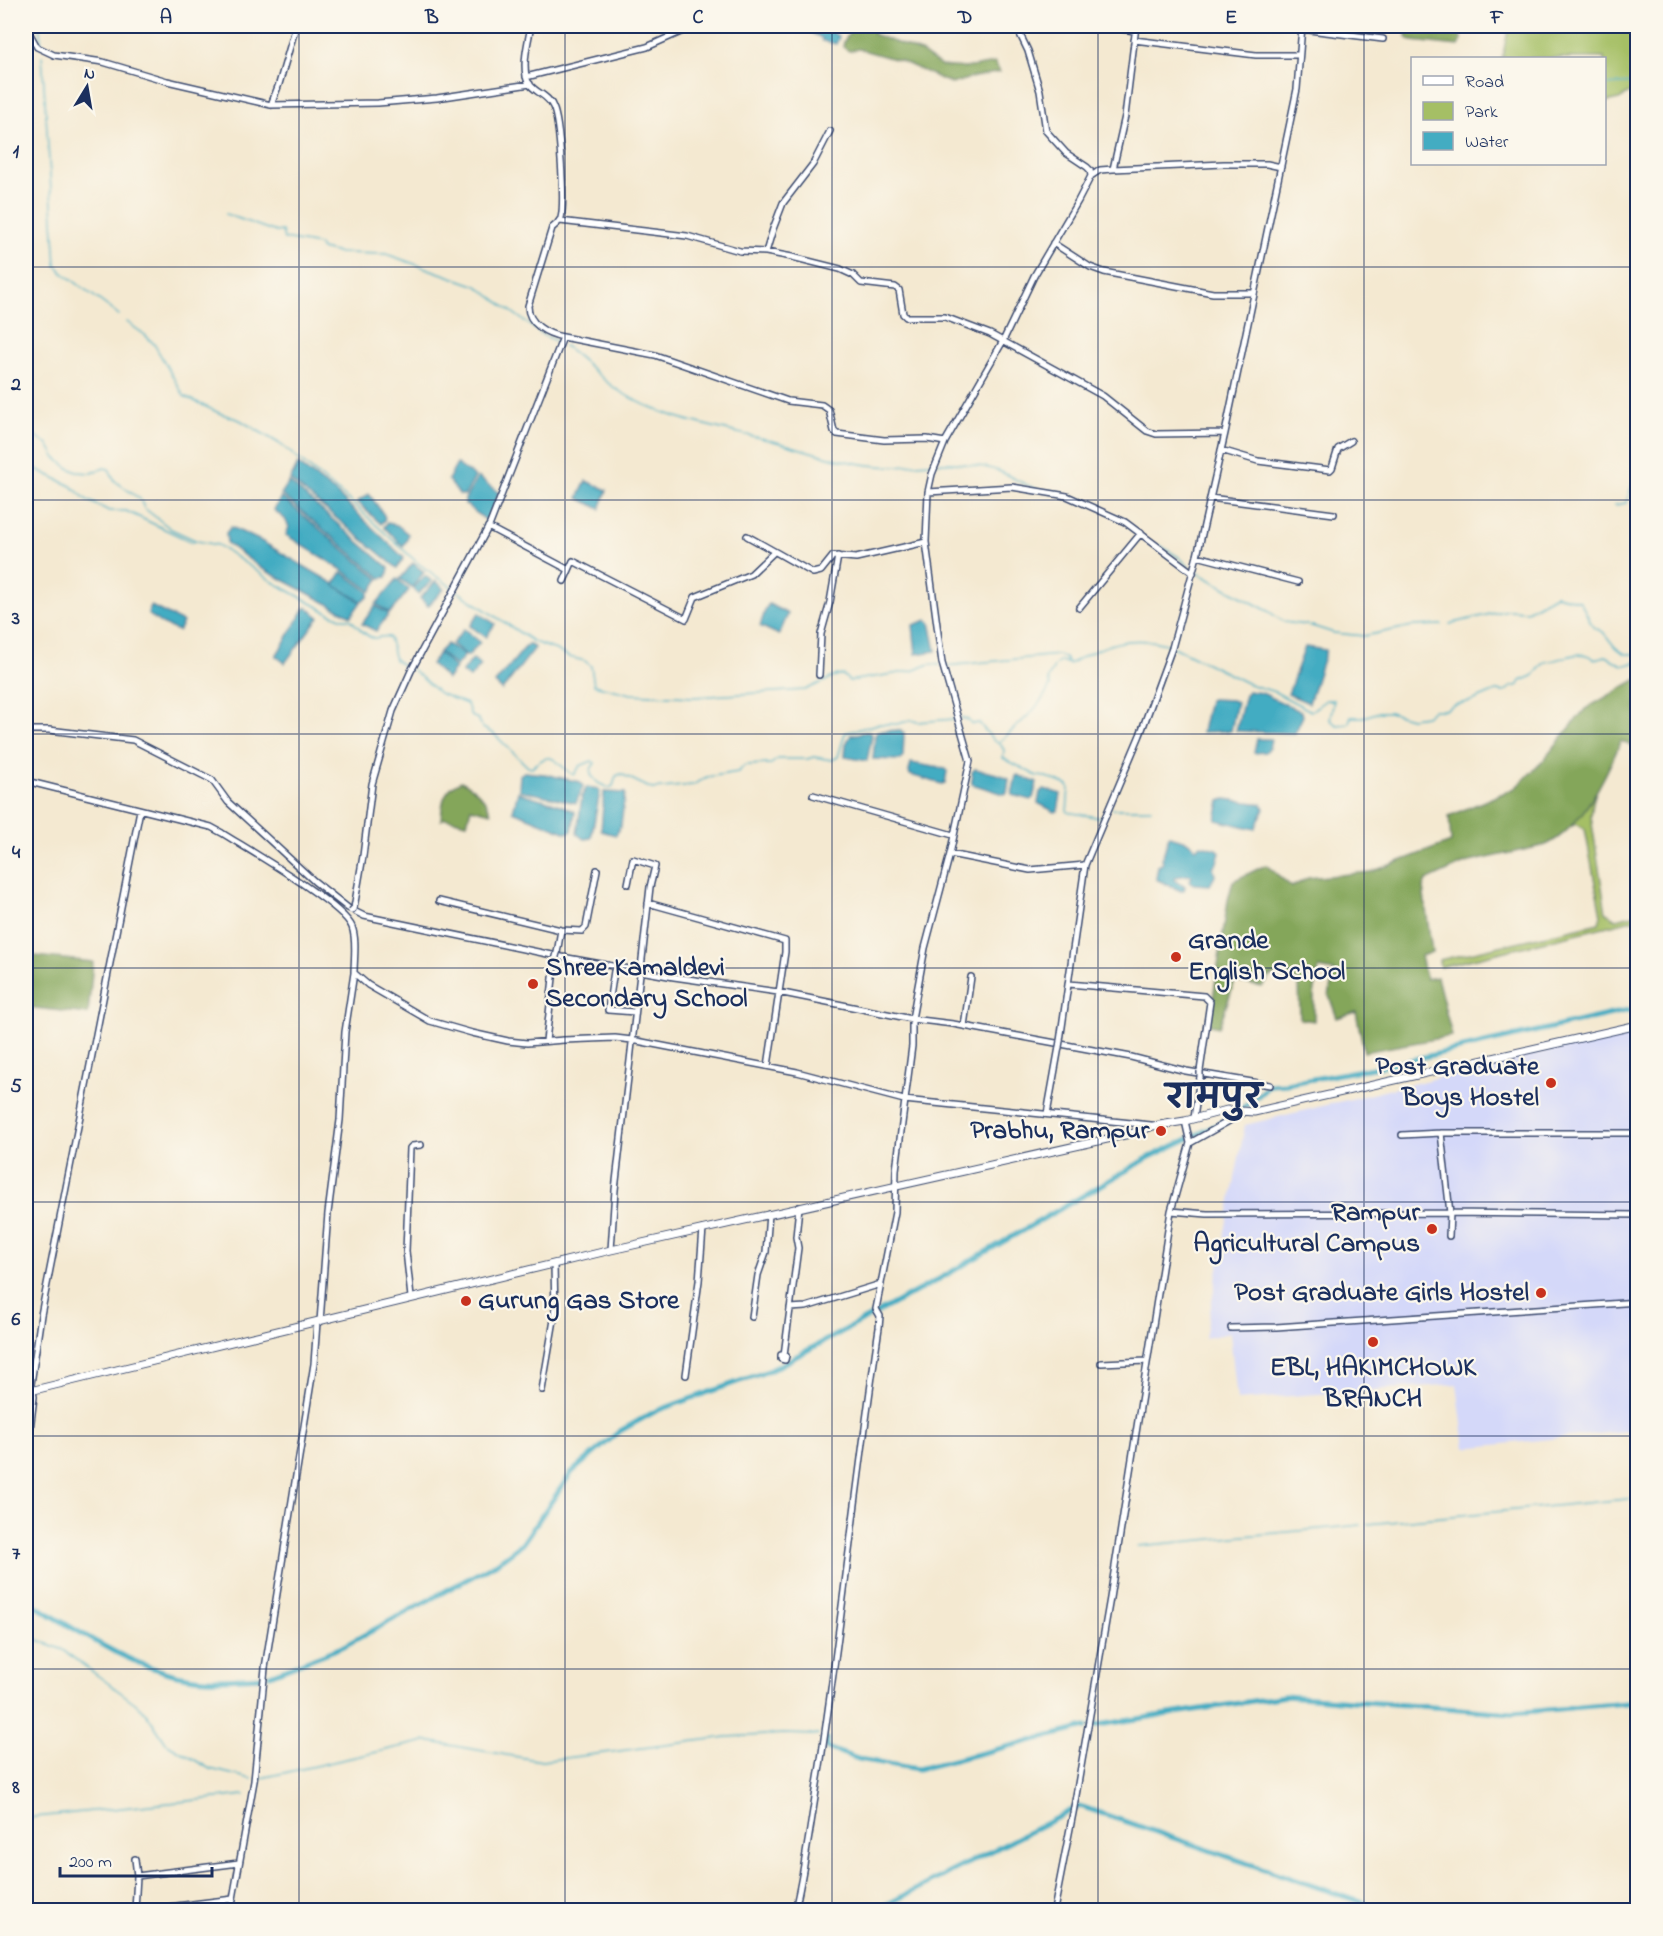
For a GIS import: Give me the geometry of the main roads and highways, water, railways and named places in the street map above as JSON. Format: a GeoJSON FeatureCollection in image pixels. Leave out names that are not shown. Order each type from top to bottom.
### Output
{"type":"FeatureCollection","features":[{"type":"Feature","properties":{"kind":"main road"},"geometry":{"type":"LineString","coordinates":[[30,1391],[318,1322],[411,1297],[799,1207],[1134,1133],[1153,1126],[1185,1121],[1227,1110],[1243,1112],[1266,1110],[1638,1024]]}},
{"type":"Feature","properties":{"kind":"water"},"geometry":{"type":"Polygon","coordinates":[[[824,26],[825,31],[831,31],[839,37],[836,44],[822,41],[822,38],[808,31],[809,27],[824,26]]]}},
{"type":"Feature","properties":{"kind":"water"},"geometry":{"type":"Polygon","coordinates":[[[298,464],[336,493],[404,558],[397,568],[290,480],[298,464]]]}},
{"type":"Feature","properties":{"kind":"water"},"geometry":{"type":"Polygon","coordinates":[[[457,464],[475,477],[465,495],[460,495],[448,480],[457,464]]]}},
{"type":"Feature","properties":{"kind":"water"},"geometry":{"type":"Polygon","coordinates":[[[478,477],[499,493],[487,521],[465,504],[465,499],[478,477]]]}},
{"type":"Feature","properties":{"kind":"water"},"geometry":{"type":"Polygon","coordinates":[[[586,481],[607,490],[600,509],[578,498],[586,481]]]}},
{"type":"Feature","properties":{"kind":"water"},"geometry":{"type":"Polygon","coordinates":[[[289,482],[389,568],[387,577],[381,578],[281,494],[289,482]]]}},
{"type":"Feature","properties":{"kind":"water"},"geometry":{"type":"Polygon","coordinates":[[[369,494],[384,515],[385,519],[381,524],[357,502],[369,494]]]}},
{"type":"Feature","properties":{"kind":"water"},"geometry":{"type":"Polygon","coordinates":[[[281,497],[379,579],[371,591],[344,571],[286,535],[289,527],[285,519],[274,510],[281,497]]]}},
{"type":"Feature","properties":{"kind":"water"},"geometry":{"type":"Polygon","coordinates":[[[387,523],[397,525],[408,534],[403,546],[384,527],[387,523]]]}},
{"type":"Feature","properties":{"kind":"water"},"geometry":{"type":"Polygon","coordinates":[[[231,527],[261,541],[334,584],[342,572],[369,592],[368,597],[361,601],[334,585],[361,602],[351,616],[261,568],[227,543],[226,533],[231,527]]]}},
{"type":"Feature","properties":{"kind":"water"},"geometry":{"type":"Polygon","coordinates":[[[413,563],[424,572],[412,587],[400,579],[413,563]]]}},
{"type":"Feature","properties":{"kind":"water"},"geometry":{"type":"Polygon","coordinates":[[[425,576],[432,581],[418,594],[413,588],[425,576]]]}},
{"type":"Feature","properties":{"kind":"water"},"geometry":{"type":"Polygon","coordinates":[[[397,579],[409,590],[390,613],[376,604],[397,579]]]}},
{"type":"Feature","properties":{"kind":"water"},"geometry":{"type":"Polygon","coordinates":[[[436,581],[444,589],[428,606],[420,598],[436,581]]]}},
{"type":"Feature","properties":{"kind":"water"},"geometry":{"type":"Polygon","coordinates":[[[769,604],[788,614],[779,635],[760,626],[769,604]]]}},
{"type":"Feature","properties":{"kind":"water"},"geometry":{"type":"Polygon","coordinates":[[[151,606],[183,622],[178,631],[148,614],[151,606]]]}},
{"type":"Feature","properties":{"kind":"water"},"geometry":{"type":"Polygon","coordinates":[[[375,606],[389,614],[376,631],[362,624],[375,606]]]}},
{"type":"Feature","properties":{"kind":"water"},"geometry":{"type":"Polygon","coordinates":[[[305,608],[319,617],[285,663],[276,656],[305,608]]]}},
{"type":"Feature","properties":{"kind":"water"},"geometry":{"type":"Polygon","coordinates":[[[479,613],[495,624],[486,637],[470,626],[479,613]]]}},
{"type":"Feature","properties":{"kind":"water"},"geometry":{"type":"Polygon","coordinates":[[[927,620],[930,622],[936,651],[916,654],[913,625],[927,620]]]}},
{"type":"Feature","properties":{"kind":"water"},"geometry":{"type":"Polygon","coordinates":[[[464,629],[480,642],[468,656],[452,644],[464,629]]]}},
{"type":"Feature","properties":{"kind":"water"},"geometry":{"type":"Polygon","coordinates":[[[447,644],[465,655],[456,666],[439,652],[447,644]]]}},
{"type":"Feature","properties":{"kind":"water"},"geometry":{"type":"Polygon","coordinates":[[[528,644],[535,648],[502,690],[495,683],[528,644]]]}},
{"type":"Feature","properties":{"kind":"water"},"geometry":{"type":"Polygon","coordinates":[[[1305,647],[1326,650],[1309,703],[1288,694],[1305,647]]]}},
{"type":"Feature","properties":{"kind":"water"},"geometry":{"type":"Polygon","coordinates":[[[439,653],[455,668],[447,679],[431,664],[439,653]]]}},
{"type":"Feature","properties":{"kind":"water"},"geometry":{"type":"Polygon","coordinates":[[[473,659],[481,665],[470,678],[462,672],[473,659]]]}},
{"type":"Feature","properties":{"kind":"water"},"geometry":{"type":"Polygon","coordinates":[[[1248,691],[1262,693],[1302,712],[1303,716],[1295,733],[1236,731],[1248,691]]]}},
{"type":"Feature","properties":{"kind":"water"},"geometry":{"type":"Polygon","coordinates":[[[1211,699],[1237,702],[1231,731],[1202,732],[1211,699]]]}},
{"type":"Feature","properties":{"kind":"water"},"geometry":{"type":"Polygon","coordinates":[[[900,730],[904,733],[903,756],[900,760],[873,759],[877,731],[900,730]]]}},
{"type":"Feature","properties":{"kind":"water"},"geometry":{"type":"Polygon","coordinates":[[[871,733],[872,736],[867,761],[845,757],[846,744],[851,735],[871,733]]]}},
{"type":"Feature","properties":{"kind":"water"},"geometry":{"type":"Polygon","coordinates":[[[1257,739],[1271,739],[1266,752],[1254,753],[1257,739]]]}},
{"type":"Feature","properties":{"kind":"water"},"geometry":{"type":"Polygon","coordinates":[[[911,763],[945,769],[947,771],[945,783],[910,775],[911,763]]]}},
{"type":"Feature","properties":{"kind":"water"},"geometry":{"type":"Polygon","coordinates":[[[975,769],[1009,779],[1007,793],[972,784],[972,772],[975,769]]]}},
{"type":"Feature","properties":{"kind":"water"},"geometry":{"type":"Polygon","coordinates":[[[524,772],[580,782],[583,786],[576,803],[519,790],[520,775],[524,772]]]}},
{"type":"Feature","properties":{"kind":"water"},"geometry":{"type":"Polygon","coordinates":[[[1018,775],[1037,783],[1031,800],[1012,795],[1018,775]]]}},
{"type":"Feature","properties":{"kind":"water"},"geometry":{"type":"Polygon","coordinates":[[[587,787],[598,789],[600,792],[591,838],[584,839],[577,834],[582,796],[587,787]]]}},
{"type":"Feature","properties":{"kind":"water"},"geometry":{"type":"Polygon","coordinates":[[[1044,789],[1061,794],[1058,811],[1055,812],[1038,803],[1040,792],[1044,789]]]}},
{"type":"Feature","properties":{"kind":"water"},"geometry":{"type":"Polygon","coordinates":[[[518,792],[575,812],[572,831],[567,833],[513,811],[518,792]]]}},
{"type":"Feature","properties":{"kind":"water"},"geometry":{"type":"Polygon","coordinates":[[[604,792],[625,793],[621,825],[616,835],[601,831],[604,792]]]}},
{"type":"Feature","properties":{"kind":"water"},"geometry":{"type":"Polygon","coordinates":[[[1225,799],[1262,804],[1264,809],[1255,829],[1216,820],[1220,801],[1225,799]]]}},
{"type":"Feature","properties":{"kind":"water"},"geometry":{"type":"Polygon","coordinates":[[[1169,836],[1187,841],[1196,848],[1201,845],[1217,849],[1220,853],[1216,865],[1213,866],[1215,876],[1210,885],[1194,884],[1189,881],[1192,877],[1190,875],[1175,877],[1174,880],[1185,886],[1181,891],[1156,879],[1158,866],[1162,864],[1169,836]]]}},
{"type":"Feature","properties":{"kind":"waterway"},"geometry":{"type":"LineString","coordinates":[[39,26],[42,47]]}},
{"type":"Feature","properties":{"kind":"waterway"},"geometry":{"type":"LineString","coordinates":[[42,56],[56,265],[63,273],[119,315]]}},
{"type":"Feature","properties":{"kind":"waterway"},"geometry":{"type":"LineString","coordinates":[[1606,85],[1638,83]]}},
{"type":"Feature","properties":{"kind":"waterway"},"geometry":{"type":"LineString","coordinates":[[226,214],[276,232],[282,231],[284,239],[319,245],[321,249],[340,253],[386,254],[477,286],[543,335],[558,342]]}},
{"type":"Feature","properties":{"kind":"waterway"},"geometry":{"type":"LineString","coordinates":[[127,322],[154,344],[184,396],[219,413],[240,420],[280,444],[350,501],[419,564],[453,588]]}},
{"type":"Feature","properties":{"kind":"waterway"},"geometry":{"type":"LineString","coordinates":[[564,346],[616,389],[635,400],[676,417],[853,463],[884,466],[932,463]]}},
{"type":"Feature","properties":{"kind":"waterway"},"geometry":{"type":"LineString","coordinates":[[26,422],[37,438],[48,444],[55,457],[67,467],[77,472],[92,473],[104,468],[109,469],[115,481],[140,499],[144,508],[171,529],[197,541],[218,545],[273,582],[329,613],[343,619],[350,619],[371,637],[389,637],[395,660],[409,669]]}},
{"type":"Feature","properties":{"kind":"waterway"},"geometry":{"type":"LineString","coordinates":[[939,463],[988,468],[1037,489]]}},
{"type":"Feature","properties":{"kind":"waterway"},"geometry":{"type":"LineString","coordinates":[[26,464],[71,486],[87,500],[109,511],[126,511],[192,542],[196,541]]}},
{"type":"Feature","properties":{"kind":"waterway"},"geometry":{"type":"LineString","coordinates":[[1615,505],[1626,503],[1638,468]]}},
{"type":"Feature","properties":{"kind":"waterway"},"geometry":{"type":"LineString","coordinates":[[1050,491],[1063,493]]}},
{"type":"Feature","properties":{"kind":"waterway"},"geometry":{"type":"LineString","coordinates":[[1159,545],[1180,558],[1189,567]]}},
{"type":"Feature","properties":{"kind":"waterway"},"geometry":{"type":"LineString","coordinates":[[1196,572],[1284,622],[1312,626],[1334,633],[1364,636],[1413,626],[1442,625]]}},
{"type":"Feature","properties":{"kind":"waterway"},"geometry":{"type":"LineString","coordinates":[[457,591],[534,642],[569,657],[585,661],[591,666],[594,685],[631,694],[694,697],[805,690],[838,675],[843,675],[849,681],[912,671],[930,664],[940,665]]}},
{"type":"Feature","properties":{"kind":"waterway"},"geometry":{"type":"LineString","coordinates":[[1450,624],[1507,610],[1527,611],[1556,595],[1580,601],[1593,627],[1603,632],[1615,647],[1625,654],[1638,654]]}},
{"type":"Feature","properties":{"kind":"waterway"},"geometry":{"type":"LineString","coordinates":[[961,718],[967,719],[972,724],[979,723],[994,741],[999,742],[1040,702],[1050,686],[1048,679],[1055,665],[1061,661],[1069,664],[1106,646],[1129,641],[1170,645]]}},
{"type":"Feature","properties":{"kind":"waterway"},"geometry":{"type":"LineString","coordinates":[[1174,647],[1249,684],[1275,692],[1311,711],[1326,700],[1334,700],[1330,720],[1337,725],[1348,724],[1351,717],[1364,717],[1379,712],[1389,712],[1411,718],[1426,716],[1433,710],[1445,710],[1453,705],[1472,701],[1496,691],[1504,692],[1533,676],[1545,662],[1577,654],[1594,659],[1606,656],[1624,665],[1638,661]]}},
{"type":"Feature","properties":{"kind":"waterway"},"geometry":{"type":"LineString","coordinates":[[945,666],[1058,655],[1065,658],[1069,664]]}},
{"type":"Feature","properties":{"kind":"waterway"},"geometry":{"type":"LineString","coordinates":[[413,670],[439,693],[467,704],[471,716],[478,719],[483,728],[494,734],[528,767],[532,768],[545,758],[550,758],[574,775],[580,766],[592,761],[595,763],[591,769],[591,775],[598,783],[609,788],[613,786],[616,776],[621,774],[652,789],[693,785],[707,777],[738,772],[745,765],[771,764],[778,759],[814,757],[832,760],[838,757],[845,733],[878,724],[954,719]]}},
{"type":"Feature","properties":{"kind":"waterway"},"geometry":{"type":"LineString","coordinates":[[999,742],[1004,750],[1003,758],[1037,776],[1046,777],[1069,787],[1067,812],[1102,818]]}},
{"type":"Feature","properties":{"kind":"waterway"},"geometry":{"type":"LineString","coordinates":[[1113,809],[1151,809]]}},
{"type":"Feature","properties":{"kind":"waterway"},"geometry":{"type":"LineString","coordinates":[[270,1675],[342,1647],[497,1563],[522,1544],[572,1472],[620,1431],[656,1411],[771,1370],[934,1282],[1148,1158],[1219,1124],[1251,1102],[1270,1085],[1389,1065],[1638,1008]]}},
{"type":"Feature","properties":{"kind":"waterway"},"geometry":{"type":"LineString","coordinates":[[1368,1524],[1638,1498]]}},
{"type":"Feature","properties":{"kind":"waterway"},"geometry":{"type":"LineString","coordinates":[[1138,1546],[1361,1525]]}},
{"type":"Feature","properties":{"kind":"waterway"},"geometry":{"type":"LineString","coordinates":[[26,1600],[112,1650],[158,1670],[206,1679],[261,1677]]}},
{"type":"Feature","properties":{"kind":"waterway"},"geometry":{"type":"LineString","coordinates":[[26,1635],[63,1650],[135,1703],[147,1714],[166,1743],[210,1769],[252,1779]]}},
{"type":"Feature","properties":{"kind":"waterway"},"geometry":{"type":"LineString","coordinates":[[1092,1726],[1285,1696],[1513,1713],[1638,1702]]}},
{"type":"Feature","properties":{"kind":"waterway"},"geometry":{"type":"LineString","coordinates":[[827,1739],[827,1748],[858,1759],[918,1769],[1086,1727]]}},
{"type":"Feature","properties":{"kind":"waterway"},"geometry":{"type":"LineString","coordinates":[[257,1779],[426,1741],[542,1761],[727,1737],[818,1735]]}},
{"type":"Feature","properties":{"kind":"waterway"},"geometry":{"type":"LineString","coordinates":[[26,1818],[245,1795]]}},
{"type":"Feature","properties":{"kind":"waterway"},"geometry":{"type":"LineString","coordinates":[[876,1910],[1080,1806],[1384,1910]]}},
{"type":"Feature","properties":{"kind":"place","name":"Grande English School"},"geometry":{"type":"Point","coordinates":[1176,957]}},
{"type":"Feature","properties":{"kind":"place","name":"Shree Kamaldevi Secondary School"},"geometry":{"type":"Point","coordinates":[533,984]}},
{"type":"Feature","properties":{"kind":"place","name":"Post Graduate Boys Hostel"},"geometry":{"type":"Point","coordinates":[1551,1083]}},
{"type":"Feature","properties":{"kind":"place","name":"Prabhu, Rampur"},"geometry":{"type":"Point","coordinates":[1161,1131]}},
{"type":"Feature","properties":{"kind":"place","name":"Rampur Agricultural Campus"},"geometry":{"type":"Point","coordinates":[1432,1229]}},
{"type":"Feature","properties":{"kind":"place","name":"Post Graduate Girls Hostel"},"geometry":{"type":"Point","coordinates":[1541,1293]}},
{"type":"Feature","properties":{"kind":"place","name":"Gurung Gas Store"},"geometry":{"type":"Point","coordinates":[466,1301]}},
{"type":"Feature","properties":{"kind":"place","name":"EBL, HAKIMCHOWK BRANCH"},"geometry":{"type":"Point","coordinates":[1373,1342]}},
{"type":"Feature","properties":{"kind":"district","name":"रामपुर"},"geometry":{"type":"Point","coordinates":[1214,1099]}}]}
